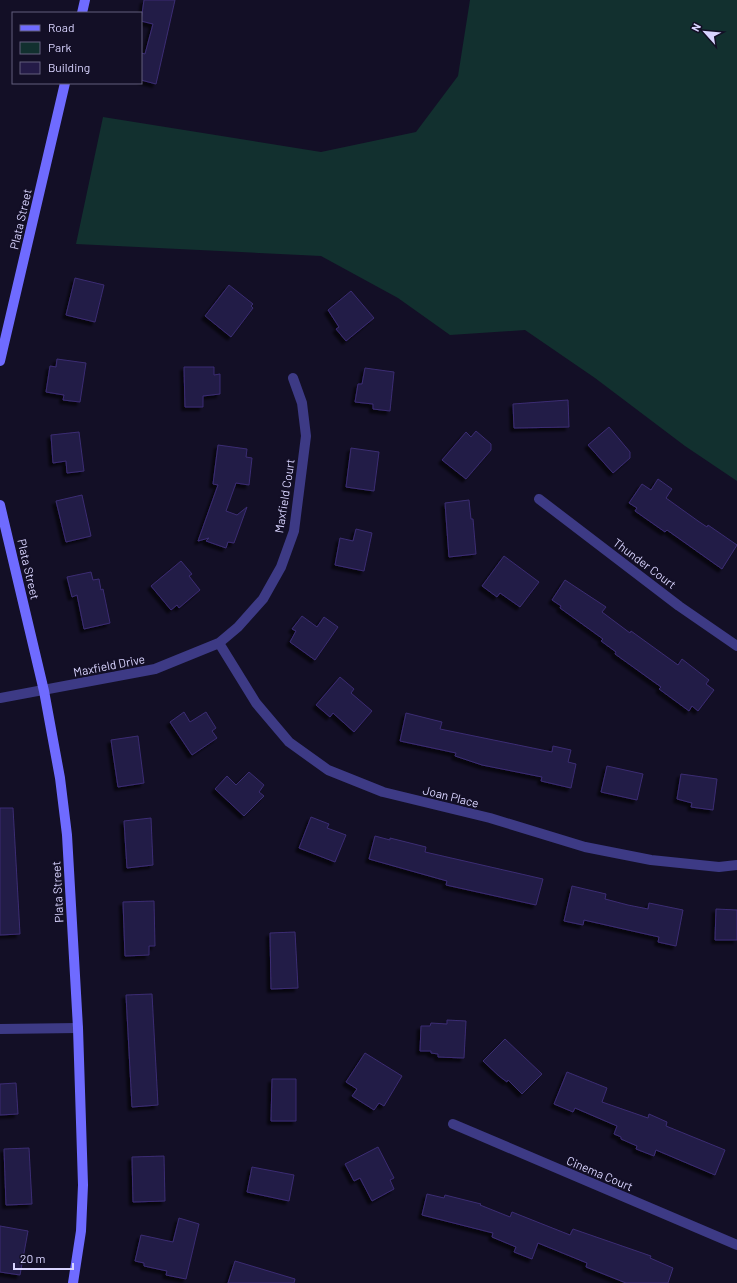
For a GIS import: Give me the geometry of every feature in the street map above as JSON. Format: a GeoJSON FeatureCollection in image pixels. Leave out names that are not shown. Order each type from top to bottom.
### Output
{"type":"FeatureCollection","features":[{"type":"Feature","properties":{"kind":"street"},"geometry":{"type":"LineString","coordinates":[[82,12],[85,0]]}},
{"type":"Feature","properties":{"kind":"street","name":"Plata Street"},"geometry":{"type":"LineString","coordinates":[[0,361],[65,84]]}},
{"type":"Feature","properties":{"kind":"street","name":"Maxfield Court"},"geometry":{"type":"LineString","coordinates":[[218,643],[238,627],[263,599],[281,567],[294,531],[306,436],[302,403],[293,378]]}},
{"type":"Feature","properties":{"kind":"street","name":"Thunder Court"},"geometry":{"type":"LineString","coordinates":[[539,499],[680,606],[737,646]]}},
{"type":"Feature","properties":{"kind":"street","name":"Plata Street"},"geometry":{"type":"LineString","coordinates":[[0,505],[44,691],[60,778],[67,835],[78,1028],[83,1185],[81,1231],[73,1283]]}},
{"type":"Feature","properties":{"kind":"street","name":"Maxfield Drive"},"geometry":{"type":"LineString","coordinates":[[0,698],[44,691],[155,669],[218,643]]}},
{"type":"Feature","properties":{"kind":"street","name":"Joan Place"},"geometry":{"type":"LineString","coordinates":[[218,643],[261,709],[289,742],[328,770],[383,792],[490,818],[585,847],[651,860],[719,866],[737,865]]}},
{"type":"Feature","properties":{"kind":"street"},"geometry":{"type":"LineString","coordinates":[[0,1030],[78,1028]]}},
{"type":"Feature","properties":{"kind":"street","name":"Cinema Court"},"geometry":{"type":"LineString","coordinates":[[453,1124],[737,1245]]}},
{"type":"Feature","properties":{"kind":"green space"},"geometry":{"type":"Polygon","coordinates":[[[470,0],[737,0],[737,481],[685,446],[595,378],[525,330],[450,335],[398,298],[321,256],[76,244],[103,117],[321,152],[416,132],[458,76],[470,0]]]}},
{"type":"Feature","properties":{"kind":"building"},"geometry":{"type":"Polygon","coordinates":[[[144,0],[175,0],[156,84],[142,80],[142,53],[145,54],[153,24],[142,21],[144,0]]]}},
{"type":"Feature","properties":{"kind":"building"},"geometry":{"type":"Polygon","coordinates":[[[75,278],[104,285],[95,322],[66,315],[75,278]]]}},
{"type":"Feature","properties":{"kind":"building"},"geometry":{"type":"Polygon","coordinates":[[[229,285],[253,304],[251,306],[253,308],[231,337],[205,316],[229,285]]]}},
{"type":"Feature","properties":{"kind":"building"},"geometry":{"type":"Polygon","coordinates":[[[351,291],[374,318],[346,341],[336,329],[339,327],[328,310],[351,291]]]}},
{"type":"Feature","properties":{"kind":"building"},"geometry":{"type":"Polygon","coordinates":[[[57,359],[86,363],[80,402],[63,400],[64,395],[46,392],[50,366],[56,367],[57,359]]]}},
{"type":"Feature","properties":{"kind":"building"},"geometry":{"type":"Polygon","coordinates":[[[184,367],[214,367],[214,375],[220,374],[220,394],[203,396],[203,407],[185,407],[184,367]]]}},
{"type":"Feature","properties":{"kind":"building"},"geometry":{"type":"Polygon","coordinates":[[[365,368],[394,372],[390,411],[373,409],[373,404],[355,402],[358,384],[362,384],[365,368]]]}},
{"type":"Feature","properties":{"kind":"building"},"geometry":{"type":"Polygon","coordinates":[[[568,400],[569,427],[514,428],[513,404],[568,400]]]}},
{"type":"Feature","properties":{"kind":"building"},"geometry":{"type":"Polygon","coordinates":[[[609,427],[630,452],[630,458],[613,473],[588,445],[609,427]]]}},
{"type":"Feature","properties":{"kind":"building"},"geometry":{"type":"Polygon","coordinates":[[[476,431],[491,444],[491,450],[466,479],[442,460],[466,432],[471,437],[476,431]]]}},
{"type":"Feature","properties":{"kind":"building"},"geometry":{"type":"Polygon","coordinates":[[[79,432],[84,471],[67,473],[66,461],[53,463],[51,435],[79,432]]]}},
{"type":"Feature","properties":{"kind":"building"},"geometry":{"type":"Polygon","coordinates":[[[218,445],[247,449],[246,457],[252,458],[249,485],[236,483],[226,511],[237,515],[247,507],[234,543],[228,542],[226,548],[206,541],[209,538],[198,541],[218,485],[213,484],[218,445]]]}},
{"type":"Feature","properties":{"kind":"building"},"geometry":{"type":"Polygon","coordinates":[[[351,448],[379,452],[374,491],[346,487],[351,448]]]}},
{"type":"Feature","properties":{"kind":"building"},"geometry":{"type":"Polygon","coordinates":[[[658,479],[672,489],[666,498],[707,527],[708,525],[737,545],[722,569],[667,530],[665,532],[635,511],[637,508],[629,503],[642,484],[651,490],[658,479]]]}},
{"type":"Feature","properties":{"kind":"building"},"geometry":{"type":"Polygon","coordinates":[[[82,495],[91,536],[66,542],[56,501],[82,495]]]}},
{"type":"Feature","properties":{"kind":"building"},"geometry":{"type":"Polygon","coordinates":[[[469,500],[471,519],[473,519],[476,554],[449,557],[445,503],[469,500]]]}},
{"type":"Feature","properties":{"kind":"building"},"geometry":{"type":"Polygon","coordinates":[[[356,529],[372,533],[364,571],[335,565],[340,538],[353,541],[356,529]]]}},
{"type":"Feature","properties":{"kind":"building"},"geometry":{"type":"Polygon","coordinates":[[[504,556],[539,582],[520,607],[500,593],[497,597],[482,586],[504,556]]]}},
{"type":"Feature","properties":{"kind":"building"},"geometry":{"type":"Polygon","coordinates":[[[181,561],[192,574],[189,576],[200,590],[179,608],[177,605],[171,610],[151,586],[181,561]]]}},
{"type":"Feature","properties":{"kind":"building"},"geometry":{"type":"Polygon","coordinates":[[[91,572],[93,580],[99,579],[101,590],[103,589],[110,623],[84,629],[77,595],[72,597],[67,577],[91,572]]]}},
{"type":"Feature","properties":{"kind":"building"},"geometry":{"type":"Polygon","coordinates":[[[565,580],[606,607],[602,612],[630,633],[631,631],[678,665],[682,659],[709,680],[706,684],[714,690],[698,711],[692,706],[689,711],[659,689],[661,687],[615,654],[616,652],[601,641],[603,639],[560,608],[561,606],[552,600],[565,580]]]}},
{"type":"Feature","properties":{"kind":"building"},"geometry":{"type":"Polygon","coordinates":[[[302,616],[317,627],[324,617],[338,627],[315,660],[290,642],[296,631],[292,629],[302,616]]]}},
{"type":"Feature","properties":{"kind":"building"},"geometry":{"type":"Polygon","coordinates":[[[340,677],[354,689],[351,693],[372,711],[354,732],[333,713],[330,717],[316,705],[340,677]]]}},
{"type":"Feature","properties":{"kind":"building"},"geometry":{"type":"Polygon","coordinates":[[[184,712],[190,722],[206,712],[216,728],[212,731],[217,738],[192,755],[170,722],[184,712]]]}},
{"type":"Feature","properties":{"kind":"building"},"geometry":{"type":"Polygon","coordinates":[[[406,713],[442,722],[440,729],[552,752],[553,746],[571,750],[568,762],[576,764],[571,788],[541,781],[542,777],[482,765],[455,756],[456,753],[400,741],[406,713]]]}},
{"type":"Feature","properties":{"kind":"building"},"geometry":{"type":"Polygon","coordinates":[[[138,736],[144,783],[118,787],[111,740],[138,736]]]}},
{"type":"Feature","properties":{"kind":"building"},"geometry":{"type":"Polygon","coordinates":[[[607,766],[643,774],[637,800],[601,792],[607,766]]]}},
{"type":"Feature","properties":{"kind":"building"},"geometry":{"type":"Polygon","coordinates":[[[249,772],[264,785],[259,792],[264,796],[244,816],[215,789],[227,776],[236,785],[249,772]]]}},
{"type":"Feature","properties":{"kind":"building"},"geometry":{"type":"Polygon","coordinates":[[[681,774],[717,779],[713,810],[691,807],[692,803],[677,799],[681,774]]]}},
{"type":"Feature","properties":{"kind":"building"},"geometry":{"type":"Polygon","coordinates":[[[0,808],[13,808],[20,934],[0,935],[0,808]]]}},
{"type":"Feature","properties":{"kind":"building"},"geometry":{"type":"Polygon","coordinates":[[[311,817],[329,824],[327,828],[346,835],[335,862],[299,848],[311,817]]]}},
{"type":"Feature","properties":{"kind":"building"},"geometry":{"type":"Polygon","coordinates":[[[151,818],[153,865],[127,868],[124,821],[151,818]]]}},
{"type":"Feature","properties":{"kind":"building"},"geometry":{"type":"Polygon","coordinates":[[[375,836],[390,840],[390,838],[426,847],[425,852],[543,879],[536,905],[446,885],[447,881],[369,859],[375,836]]]}},
{"type":"Feature","properties":{"kind":"building"},"geometry":{"type":"Polygon","coordinates":[[[572,886],[606,894],[605,899],[628,905],[648,909],[649,903],[683,910],[676,946],[658,942],[659,937],[584,920],[583,925],[564,921],[572,886]]]}},
{"type":"Feature","properties":{"kind":"building"},"geometry":{"type":"Polygon","coordinates":[[[154,901],[155,946],[149,946],[149,955],[125,956],[123,902],[154,901]]]}},
{"type":"Feature","properties":{"kind":"building"},"geometry":{"type":"Polygon","coordinates":[[[716,909],[737,910],[737,940],[715,940],[716,909]]]}},
{"type":"Feature","properties":{"kind":"building"},"geometry":{"type":"Polygon","coordinates":[[[295,932],[298,988],[271,989],[270,933],[295,932]]]}},
{"type":"Feature","properties":{"kind":"building"},"geometry":{"type":"Polygon","coordinates":[[[152,994],[158,1105],[132,1107],[126,995],[152,994]]]}},
{"type":"Feature","properties":{"kind":"building"},"geometry":{"type":"Polygon","coordinates":[[[447,1020],[466,1021],[464,1058],[438,1057],[438,1054],[431,1053],[431,1051],[420,1051],[421,1026],[430,1026],[431,1023],[447,1024],[447,1020]]]}},
{"type":"Feature","properties":{"kind":"building"},"geometry":{"type":"Polygon","coordinates":[[[505,1039],[542,1074],[522,1094],[508,1080],[507,1082],[499,1076],[483,1061],[505,1039]]]}},
{"type":"Feature","properties":{"kind":"building"},"geometry":{"type":"Polygon","coordinates":[[[365,1053],[402,1076],[384,1106],[379,1103],[374,1110],[352,1096],[357,1089],[346,1082],[365,1053]]]}},
{"type":"Feature","properties":{"kind":"building"},"geometry":{"type":"Polygon","coordinates":[[[567,1072],[607,1088],[602,1102],[648,1118],[649,1114],[667,1122],[666,1126],[725,1150],[715,1175],[656,1150],[654,1156],[636,1149],[637,1146],[614,1134],[617,1126],[575,1108],[573,1112],[554,1104],[567,1072]]]}},
{"type":"Feature","properties":{"kind":"building"},"geometry":{"type":"Polygon","coordinates":[[[272,1079],[296,1079],[296,1121],[271,1121],[272,1079]]]}},
{"type":"Feature","properties":{"kind":"building"},"geometry":{"type":"Polygon","coordinates":[[[16,1083],[18,1114],[0,1115],[0,1084],[16,1083]]]}},
{"type":"Feature","properties":{"kind":"building"},"geometry":{"type":"Polygon","coordinates":[[[378,1147],[394,1178],[390,1180],[394,1189],[372,1201],[360,1178],[354,1181],[345,1164],[378,1147]]]}},
{"type":"Feature","properties":{"kind":"building"},"geometry":{"type":"Polygon","coordinates":[[[29,1148],[32,1204],[6,1205],[4,1149],[29,1148]]]}},
{"type":"Feature","properties":{"kind":"building"},"geometry":{"type":"Polygon","coordinates":[[[164,1156],[165,1201],[133,1202],[132,1157],[164,1156]]]}},
{"type":"Feature","properties":{"kind":"building"},"geometry":{"type":"Polygon","coordinates":[[[252,1167],[294,1175],[289,1201],[247,1192],[252,1167]]]}},
{"type":"Feature","properties":{"kind":"building"},"geometry":{"type":"Polygon","coordinates":[[[427,1194],[444,1198],[445,1195],[481,1204],[480,1205],[510,1217],[512,1212],[570,1235],[573,1229],[651,1256],[650,1258],[673,1268],[668,1283],[626,1283],[586,1267],[587,1263],[538,1243],[532,1259],[514,1252],[516,1247],[492,1237],[493,1233],[422,1215],[427,1194]]]}},
{"type":"Feature","properties":{"kind":"building"},"geometry":{"type":"Polygon","coordinates":[[[179,1218],[199,1224],[186,1279],[166,1275],[167,1271],[144,1266],[144,1263],[135,1261],[141,1235],[173,1242],[179,1218]]]}},
{"type":"Feature","properties":{"kind":"building"},"geometry":{"type":"Polygon","coordinates":[[[0,1226],[28,1231],[20,1275],[0,1272],[0,1226]]]}},
{"type":"Feature","properties":{"kind":"building"},"geometry":{"type":"Polygon","coordinates":[[[235,1261],[295,1279],[294,1283],[228,1283],[235,1261]]]}}]}
